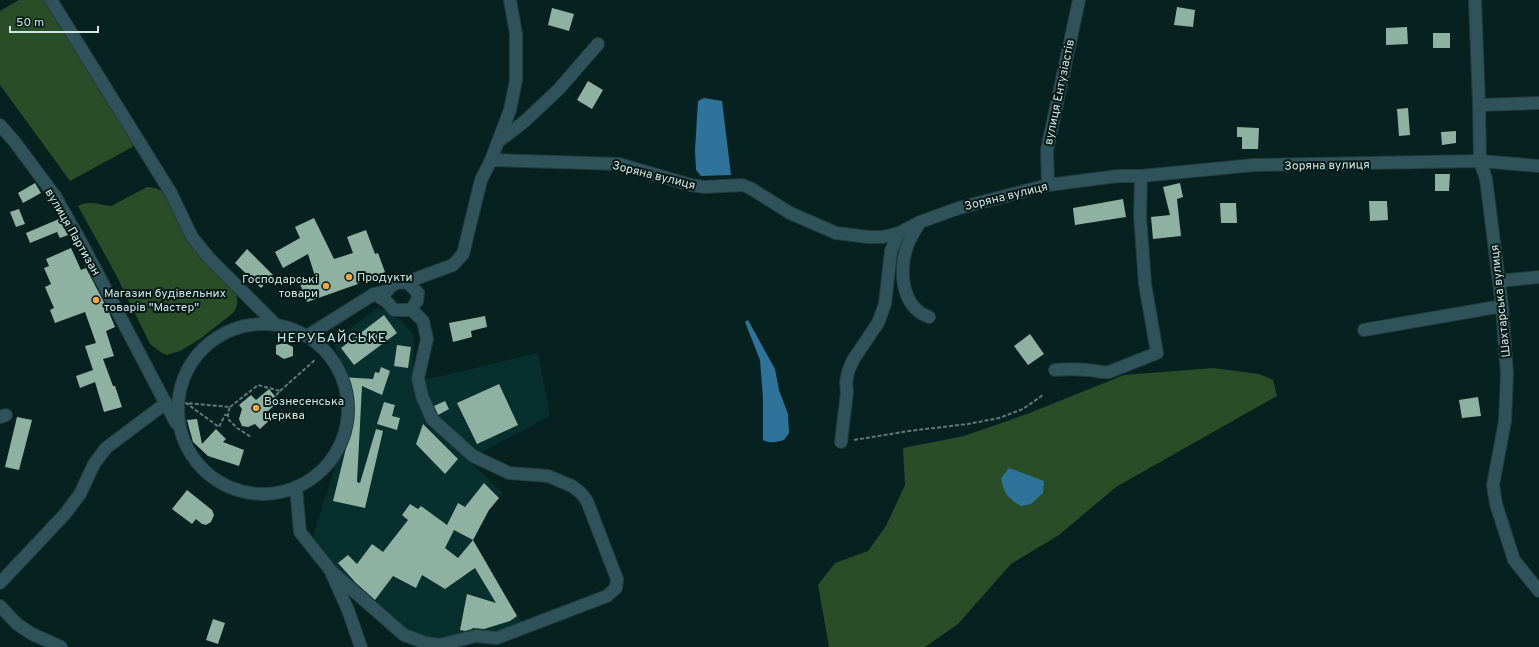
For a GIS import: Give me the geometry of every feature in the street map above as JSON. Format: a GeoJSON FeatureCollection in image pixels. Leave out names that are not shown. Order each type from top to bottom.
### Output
{"type":"FeatureCollection","features":[{"type":"Feature","properties":{"kind":"street"},"geometry":{"type":"LineString","coordinates":[[51,0],[171,193],[192,238],[223,273],[276,325]]}},
{"type":"Feature","properties":{"kind":"street"},"geometry":{"type":"LineString","coordinates":[[386,296],[391,286],[397,283],[407,282],[452,265],[463,254],[481,180],[492,160],[510,110],[516,80],[516,34],[510,0]]}},
{"type":"Feature","properties":{"kind":"street","name":"вулиця Ентузіастів"},"geometry":{"type":"LineString","coordinates":[[1048,185],[1047,150],[1079,0]]}},
{"type":"Feature","properties":{"kind":"street","name":"Шахтарська вулиця"},"geometry":{"type":"LineString","coordinates":[[1475,0],[1480,162],[1486,179],[1499,281],[1507,374],[1505,420],[1493,485],[1498,510],[1514,560],[1539,591]]}},
{"type":"Feature","properties":{"kind":"street"},"geometry":{"type":"LineString","coordinates":[[498,140],[525,121],[558,89],[598,44]]}},
{"type":"Feature","properties":{"kind":"street"},"geometry":{"type":"LineString","coordinates":[[1479,105],[1539,103]]}},
{"type":"Feature","properties":{"kind":"street","name":"вулиця Партизан"},"geometry":{"type":"LineString","coordinates":[[0,125],[14,140],[55,196],[82,244],[181,432]]}},
{"type":"Feature","properties":{"kind":"street","name":"Зоряна вулиця"},"geometry":{"type":"LineString","coordinates":[[492,160],[619,164],[691,185],[704,187],[742,185],[750,188],[790,213],[836,233],[876,237],[899,233],[920,222],[959,208],[1048,185],[1118,176],[1141,176],[1254,165],[1480,162],[1539,166]]}},
{"type":"Feature","properties":{"kind":"street"},"geometry":{"type":"LineString","coordinates":[[1055,370],[1077,369],[1101,373],[1109,372],[1157,353],[1145,284],[1140,215],[1141,176]]}},
{"type":"Feature","properties":{"kind":"street"},"geometry":{"type":"LineString","coordinates":[[920,222],[908,244],[904,259],[903,274],[905,289],[910,301],[918,311],[929,317]]}},
{"type":"Feature","properties":{"kind":"street"},"geometry":{"type":"LineString","coordinates":[[841,442],[848,372],[853,360],[878,323],[884,304],[891,251],[899,233]]}},
{"type":"Feature","properties":{"kind":"street"},"geometry":{"type":"LineString","coordinates":[[1499,281],[1539,277]]}},
{"type":"Feature","properties":{"kind":"street"},"geometry":{"type":"LineString","coordinates":[[407,282],[418,293],[417,301],[412,310]]}},
{"type":"Feature","properties":{"kind":"street"},"geometry":{"type":"LineString","coordinates":[[307,336],[374,294],[386,296]]}},
{"type":"Feature","properties":{"kind":"street"},"geometry":{"type":"LineString","coordinates":[[296,487],[300,532],[330,571],[404,635],[426,643],[438,645],[476,636],[497,638],[607,596],[616,588],[617,579],[586,501],[581,493],[572,486],[548,476],[509,473],[473,456],[432,420],[422,396],[418,378],[427,339],[423,321],[412,310],[394,310],[386,296]]}},
{"type":"Feature","properties":{"kind":"street"},"geometry":{"type":"LineString","coordinates":[[1364,330],[1502,306]]}},
{"type":"Feature","properties":{"kind":"street"},"geometry":{"type":"LineString","coordinates":[[254,324],[276,325],[290,328],[307,336],[328,354],[338,368],[347,395],[348,415],[341,442],[332,459],[316,475],[296,487],[279,492],[263,494],[243,492],[225,486],[209,475],[196,462],[188,449],[181,432],[178,415],[180,390],[189,367],[200,351],[214,339],[236,328],[254,324]]}},
{"type":"Feature","properties":{"kind":"street"},"geometry":{"type":"LineString","coordinates":[[0,583],[65,514],[80,494],[94,464],[106,448],[166,403]]}},
{"type":"Feature","properties":{"kind":"street"},"geometry":{"type":"LineString","coordinates":[[330,571],[348,610],[361,647]]}},
{"type":"Feature","properties":{"kind":"street"},"geometry":{"type":"LineString","coordinates":[[0,606],[17,624],[32,634],[60,647]]}},
{"type":"Feature","properties":{"kind":"path"},"geometry":{"type":"LineString","coordinates":[[275,396],[316,359]]}},
{"type":"Feature","properties":{"kind":"path"},"geometry":{"type":"LineString","coordinates":[[251,437],[237,428],[228,419],[230,407],[258,385],[280,391]]}},
{"type":"Feature","properties":{"kind":"path"},"geometry":{"type":"LineString","coordinates":[[841,442],[909,431],[968,424],[999,418],[1023,409],[1043,395]]}},
{"type":"Feature","properties":{"kind":"path"},"geometry":{"type":"LineString","coordinates":[[228,415],[225,415],[218,427],[186,403],[230,407]]}},
{"type":"Feature","properties":{"kind":"shaded area"},"geometry":{"type":"Polygon","coordinates":[[[378,307],[401,320],[414,336],[413,377],[426,419],[503,493],[489,510],[473,540],[518,617],[525,624],[449,643],[400,640],[312,539],[345,435],[346,373],[333,342],[378,307]]]}},
{"type":"Feature","properties":{"kind":"shaded area"},"geometry":{"type":"Polygon","coordinates":[[[538,353],[550,416],[478,454],[433,416],[420,381],[538,353]]]}},
{"type":"Feature","properties":{"kind":"green space"},"geometry":{"type":"Polygon","coordinates":[[[19,0],[46,0],[136,145],[70,181],[0,85],[0,11],[19,0]]]}},
{"type":"Feature","properties":{"kind":"green space"},"geometry":{"type":"Polygon","coordinates":[[[147,187],[155,188],[164,192],[236,294],[237,299],[237,306],[233,313],[200,339],[180,351],[167,355],[150,344],[115,273],[78,206],[91,203],[111,206],[147,187]]]}},
{"type":"Feature","properties":{"kind":"green space"},"geometry":{"type":"Polygon","coordinates":[[[1213,368],[1259,374],[1273,380],[1277,396],[1116,487],[1059,535],[1011,564],[958,624],[925,647],[829,647],[818,585],[835,563],[868,551],[886,526],[905,485],[903,448],[964,436],[1027,414],[1124,375],[1213,368]],[[1009,468],[1011,501],[1030,477],[1009,468]]]}},
{"type":"Feature","properties":{"kind":"water"},"geometry":{"type":"Polygon","coordinates":[[[704,98],[722,101],[731,175],[701,176],[696,170],[695,150],[698,101],[704,98]]]}},
{"type":"Feature","properties":{"kind":"water"},"geometry":{"type":"Polygon","coordinates":[[[748,320],[775,369],[779,390],[788,414],[789,433],[784,440],[771,442],[763,440],[763,398],[760,360],[745,322],[748,320]]]}},
{"type":"Feature","properties":{"kind":"water"},"geometry":{"type":"Polygon","coordinates":[[[1009,468],[1044,481],[1043,493],[1031,504],[1021,506],[1009,498],[1003,488],[1001,478],[1009,468]]]}},
{"type":"Feature","properties":{"kind":"building"},"geometry":{"type":"Polygon","coordinates":[[[1177,7],[1195,10],[1193,27],[1174,25],[1177,7]]]}},
{"type":"Feature","properties":{"kind":"building"},"geometry":{"type":"Polygon","coordinates":[[[552,8],[574,14],[569,31],[548,25],[552,8]]]}},
{"type":"Feature","properties":{"kind":"building"},"geometry":{"type":"Polygon","coordinates":[[[1407,27],[1408,44],[1386,45],[1386,28],[1407,27]]]}},
{"type":"Feature","properties":{"kind":"building"},"geometry":{"type":"Polygon","coordinates":[[[1433,33],[1450,33],[1450,48],[1433,48],[1433,33]]]}},
{"type":"Feature","properties":{"kind":"building"},"geometry":{"type":"Polygon","coordinates":[[[588,81],[603,90],[592,109],[577,100],[588,81]]]}},
{"type":"Feature","properties":{"kind":"building"},"geometry":{"type":"Polygon","coordinates":[[[1408,108],[1410,135],[1399,136],[1397,109],[1408,108]]]}},
{"type":"Feature","properties":{"kind":"building"},"geometry":{"type":"Polygon","coordinates":[[[1237,127],[1259,128],[1258,149],[1242,149],[1242,137],[1237,137],[1237,127]]]}},
{"type":"Feature","properties":{"kind":"building"},"geometry":{"type":"Polygon","coordinates":[[[1456,131],[1456,143],[1442,145],[1441,132],[1456,131]]]}},
{"type":"Feature","properties":{"kind":"building"},"geometry":{"type":"Polygon","coordinates":[[[1435,174],[1450,174],[1449,191],[1435,191],[1435,174]]]}},
{"type":"Feature","properties":{"kind":"building"},"geometry":{"type":"Polygon","coordinates":[[[35,183],[41,193],[23,203],[18,193],[35,183]]]}},
{"type":"Feature","properties":{"kind":"building"},"geometry":{"type":"Polygon","coordinates":[[[1180,183],[1183,197],[1177,199],[1181,236],[1153,239],[1151,217],[1170,215],[1163,187],[1180,183]]]}},
{"type":"Feature","properties":{"kind":"building"},"geometry":{"type":"Polygon","coordinates":[[[1123,199],[1126,217],[1075,225],[1073,208],[1123,199]]]}},
{"type":"Feature","properties":{"kind":"building"},"geometry":{"type":"Polygon","coordinates":[[[1369,201],[1387,201],[1388,220],[1370,221],[1369,201]]]}},
{"type":"Feature","properties":{"kind":"building"},"geometry":{"type":"Polygon","coordinates":[[[1220,203],[1236,203],[1237,223],[1221,223],[1220,203]]]}},
{"type":"Feature","properties":{"kind":"building"},"geometry":{"type":"Polygon","coordinates":[[[19,209],[25,224],[16,227],[10,212],[19,209]]]}},
{"type":"Feature","properties":{"kind":"building"},"geometry":{"type":"Polygon","coordinates":[[[314,218],[334,259],[353,253],[347,237],[366,230],[375,254],[378,253],[385,272],[357,283],[358,284],[307,302],[299,281],[315,276],[308,254],[283,268],[275,252],[300,238],[295,227],[314,218]]]}},
{"type":"Feature","properties":{"kind":"building"},"geometry":{"type":"Polygon","coordinates":[[[59,219],[68,235],[60,238],[57,232],[30,243],[26,233],[59,219]]]}},
{"type":"Feature","properties":{"kind":"building"},"geometry":{"type":"Polygon","coordinates":[[[71,248],[81,270],[86,268],[108,310],[115,327],[106,331],[114,356],[103,359],[113,386],[115,386],[122,407],[104,412],[95,382],[80,388],[76,376],[93,370],[85,346],[96,343],[85,312],[55,323],[50,310],[54,308],[45,287],[51,284],[44,268],[49,266],[46,259],[71,248]]]}},
{"type":"Feature","properties":{"kind":"building"},"geometry":{"type":"Polygon","coordinates":[[[247,249],[273,275],[261,288],[235,263],[247,249]]]}},
{"type":"Feature","properties":{"kind":"building"},"geometry":{"type":"Polygon","coordinates":[[[384,315],[397,333],[354,365],[341,348],[384,315]]]}},
{"type":"Feature","properties":{"kind":"building"},"geometry":{"type":"Polygon","coordinates":[[[485,316],[487,327],[471,331],[472,337],[453,342],[449,323],[485,316]]]}},
{"type":"Feature","properties":{"kind":"building"},"geometry":{"type":"Polygon","coordinates":[[[1030,334],[1044,354],[1028,365],[1014,346],[1030,334]]]}},
{"type":"Feature","properties":{"kind":"building"},"geometry":{"type":"Polygon","coordinates":[[[285,343],[293,347],[293,356],[284,359],[276,354],[276,345],[285,343]]]}},
{"type":"Feature","properties":{"kind":"building"},"geometry":{"type":"Polygon","coordinates":[[[397,345],[411,347],[408,368],[394,366],[397,345]]]}},
{"type":"Feature","properties":{"kind":"building"},"geometry":{"type":"Polygon","coordinates":[[[381,367],[390,371],[382,395],[362,386],[357,482],[360,483],[376,429],[383,431],[365,508],[333,501],[349,436],[351,393],[350,382],[342,377],[373,379],[375,372],[379,373],[381,367]]]}},
{"type":"Feature","properties":{"kind":"building"},"geometry":{"type":"Polygon","coordinates":[[[499,384],[518,425],[477,444],[457,403],[499,384]]]}},
{"type":"Feature","properties":{"kind":"building","name":"Вознесенська церква"},"geometry":{"type":"Polygon","coordinates":[[[269,389],[279,401],[267,412],[272,418],[260,429],[255,424],[248,427],[242,426],[239,419],[242,409],[239,405],[251,395],[256,400],[269,389]]]}},
{"type":"Feature","properties":{"kind":"building"},"geometry":{"type":"Polygon","coordinates":[[[1478,397],[1481,416],[1462,418],[1459,400],[1478,397]]]}},
{"type":"Feature","properties":{"kind":"building"},"geometry":{"type":"Polygon","coordinates":[[[445,401],[449,409],[438,415],[434,406],[445,401]]]}},
{"type":"Feature","properties":{"kind":"building"},"geometry":{"type":"Polygon","coordinates":[[[384,402],[395,405],[392,416],[400,418],[397,430],[377,424],[384,402]]]}},
{"type":"Feature","properties":{"kind":"building"},"geometry":{"type":"Polygon","coordinates":[[[17,417],[32,420],[19,470],[5,467],[17,417]]]}},
{"type":"Feature","properties":{"kind":"building"},"geometry":{"type":"Polygon","coordinates":[[[197,419],[202,444],[216,429],[226,439],[223,442],[244,450],[239,466],[208,456],[193,442],[187,420],[197,419]]]}},
{"type":"Feature","properties":{"kind":"building"},"geometry":{"type":"Polygon","coordinates":[[[423,424],[458,459],[445,474],[416,444],[423,424]]]}},
{"type":"Feature","properties":{"kind":"building"},"geometry":{"type":"Polygon","coordinates":[[[484,483],[499,498],[489,510],[473,540],[517,616],[510,621],[484,629],[473,628],[465,631],[460,630],[467,594],[496,603],[475,568],[445,589],[422,575],[416,588],[393,576],[375,600],[356,583],[338,563],[348,555],[357,564],[372,544],[383,552],[408,520],[402,515],[410,504],[418,509],[421,506],[447,525],[458,503],[465,507],[484,483]],[[454,530],[445,548],[458,558],[473,540],[454,530]]]}},
{"type":"Feature","properties":{"kind":"building"},"geometry":{"type":"Polygon","coordinates":[[[187,490],[212,510],[214,515],[211,522],[206,525],[202,524],[196,519],[192,524],[172,509],[187,490]]]}},
{"type":"Feature","properties":{"kind":"building"},"geometry":{"type":"Polygon","coordinates":[[[213,619],[225,623],[218,644],[206,640],[213,619]]]}},
{"type":"Feature","properties":{"kind":"place","name":"Продукти"},"geometry":{"type":"Point","coordinates":[349,277]}},
{"type":"Feature","properties":{"kind":"place","name":"Господарські товари"},"geometry":{"type":"Point","coordinates":[326,286]}},
{"type":"Feature","properties":{"kind":"place","name":"Магазин будівельних товарів \"Мастер\""},"geometry":{"type":"Point","coordinates":[96,300]}},
{"type":"Feature","properties":{"kind":"place","name":"Вознесенська церква"},"geometry":{"type":"Point","coordinates":[256,408]}},
{"type":"Feature","properties":{"kind":"district","name":"НЕРУБАЙСЬКЕ"},"geometry":{"type":"Point","coordinates":[332,337]}}]}
